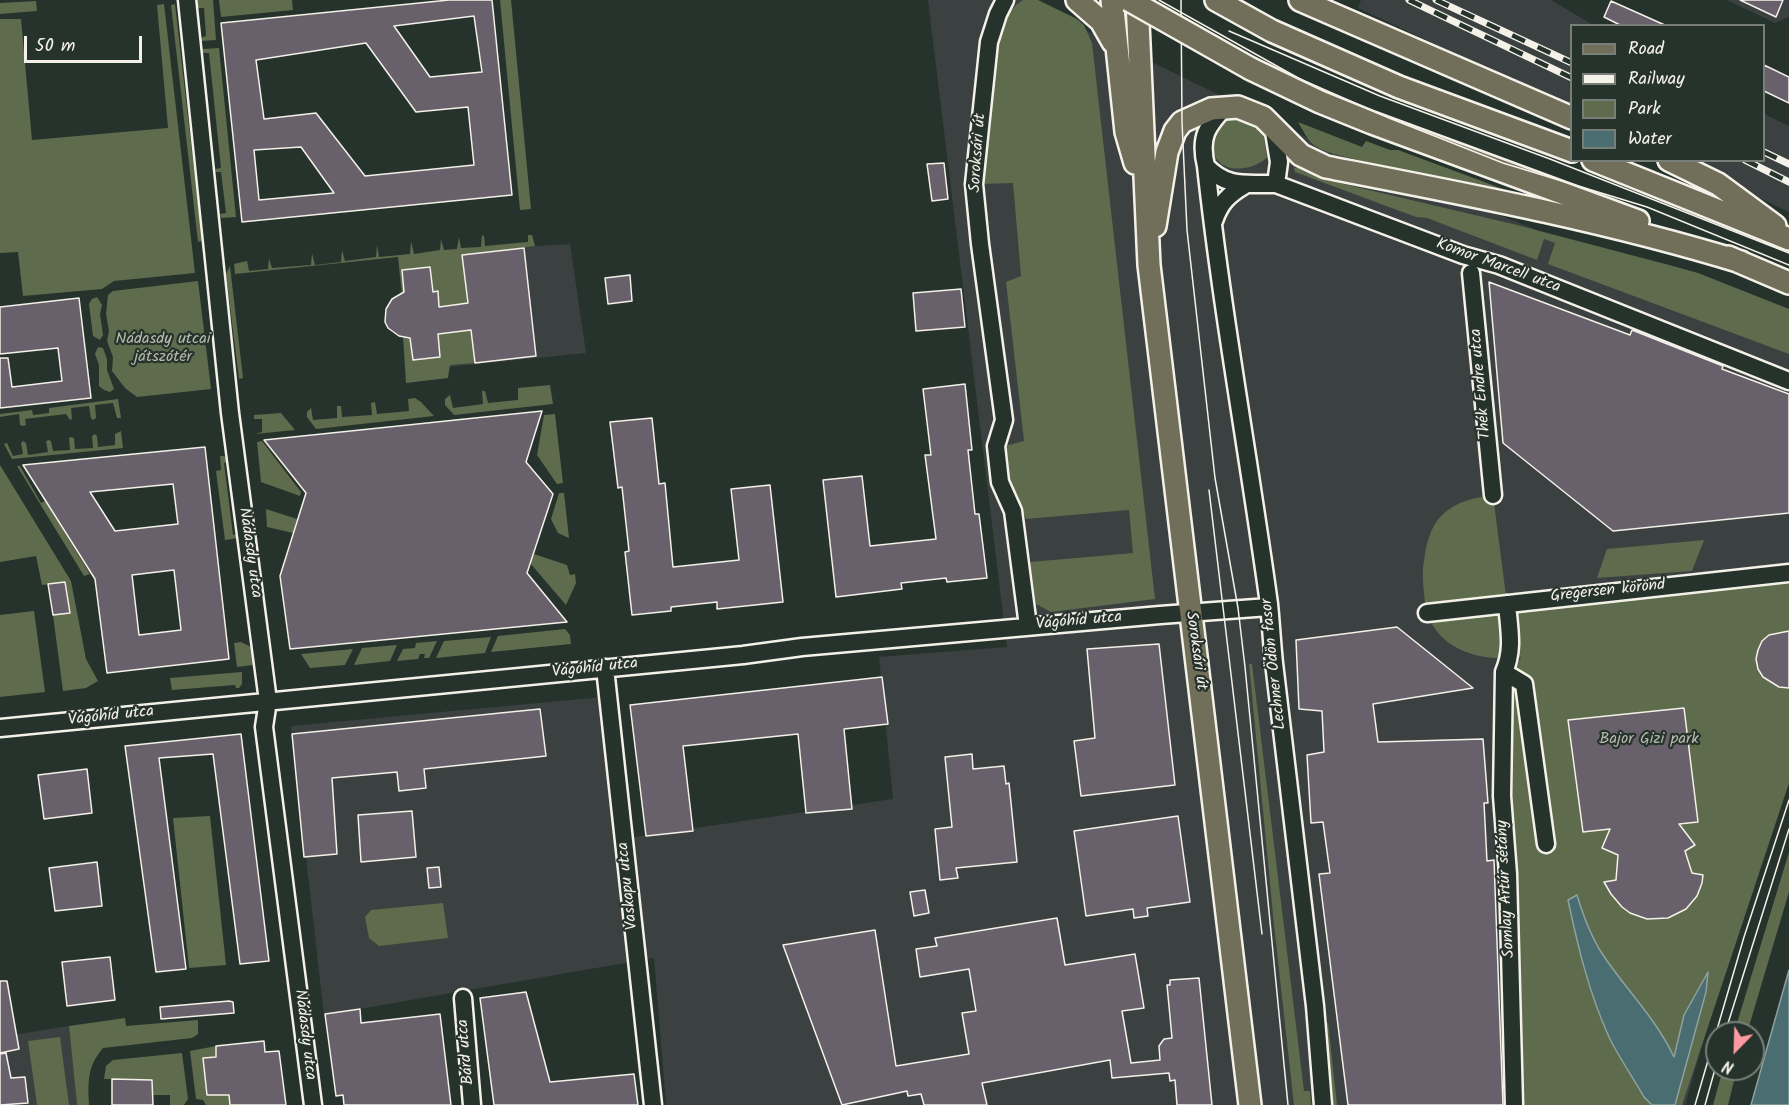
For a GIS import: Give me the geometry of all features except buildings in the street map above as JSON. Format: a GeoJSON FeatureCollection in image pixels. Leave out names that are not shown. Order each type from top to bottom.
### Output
{"type":"FeatureCollection","features":[{"type":"Feature","properties":{"kind":"main road"},"geometry":{"type":"LineString","coordinates":[[1077,0],[1101,21],[1116,48]]}},
{"type":"Feature","properties":{"kind":"main road","name":"Soroksári út"},"geometry":{"type":"LineString","coordinates":[[1112,0],[1126,132],[1145,196]]}},
{"type":"Feature","properties":{"kind":"main road"},"geometry":{"type":"LineString","coordinates":[[1129,0],[1251,69],[1320,102],[1391,131],[1597,205],[1789,283]]}},
{"type":"Feature","properties":{"kind":"main road"},"geometry":{"type":"LineString","coordinates":[[1116,48],[1123,15],[1136,0]]}},
{"type":"Feature","properties":{"kind":"main road","name":"Soroksári út"},"geometry":{"type":"LineString","coordinates":[[1136,0],[1149,265],[1250,1105]]}},
{"type":"Feature","properties":{"kind":"main road"},"geometry":{"type":"LineString","coordinates":[[1216,0],[1272,31],[1399,87],[1570,151]]}},
{"type":"Feature","properties":{"kind":"main road"},"geometry":{"type":"LineString","coordinates":[[1300,0],[1570,117]]}},
{"type":"Feature","properties":{"kind":"main road"},"geometry":{"type":"LineString","coordinates":[[1149,265],[1167,152],[1175,131],[1182,122],[1194,115],[1226,106],[1249,110],[1263,117],[1300,155],[1326,167],[1525,206],[1670,240],[1741,262]]}},
{"type":"Feature","properties":{"kind":"main road"},"geometry":{"type":"LineString","coordinates":[[1598,162],[1789,237]]}},
{"type":"Feature","properties":{"kind":"main road"},"geometry":{"type":"LineString","coordinates":[[1673,162],[1718,184],[1789,237]]}},
{"type":"Feature","properties":{"kind":"street","name":"Nádasdy utca"},"geometry":{"type":"LineString","coordinates":[[187,0],[232,422],[268,701],[264,727],[314,1105]]}},
{"type":"Feature","properties":{"kind":"street","name":"Soroksári út"},"geometry":{"type":"LineString","coordinates":[[1005,0],[989,42],[974,184],[1004,420],[996,446],[1000,482],[1013,511],[1028,627]]}},
{"type":"Feature","properties":{"kind":"street","name":"Lechner Ödön fasor"},"geometry":{"type":"LineString","coordinates":[[1226,106],[1210,123],[1204,137],[1203,152],[1220,289],[1269,607],[1315,1006],[1323,1105]]}},
{"type":"Feature","properties":{"kind":"street"},"geometry":{"type":"LineString","coordinates":[[1273,126],[1279,162],[1276,184]]}},
{"type":"Feature","properties":{"kind":"street","name":"Komor Marcell utca"},"geometry":{"type":"LineString","coordinates":[[1206,166],[1215,176],[1227,182],[1245,185],[1276,184],[1463,255],[1499,265],[1789,381]]}},
{"type":"Feature","properties":{"kind":"street"},"geometry":{"type":"LineString","coordinates":[[1212,225],[1219,205],[1230,193],[1245,185]]}},
{"type":"Feature","properties":{"kind":"street","name":"Thék Endre utca"},"geometry":{"type":"LineString","coordinates":[[1472,273],[1493,495]]}},
{"type":"Feature","properties":{"kind":"street","name":"Gregersen körönd"},"geometry":{"type":"LineString","coordinates":[[1426,613],[1789,573]]}},
{"type":"Feature","properties":{"kind":"street","name":"Somlay Artúr sétány"},"geometry":{"type":"LineString","coordinates":[[1507,604],[1511,650],[1504,672],[1502,796],[1508,874],[1514,1105]]}},
{"type":"Feature","properties":{"kind":"street"},"geometry":{"type":"LineString","coordinates":[[1190,612],[1269,607]]}},
{"type":"Feature","properties":{"kind":"street","name":"Vágóhíd utca"},"geometry":{"type":"LineString","coordinates":[[0,728],[743,655],[802,647],[1190,612]]}},
{"type":"Feature","properties":{"kind":"street","name":"Vaskapu utca"},"geometry":{"type":"LineString","coordinates":[[605,668],[653,1105]]}},
{"type":"Feature","properties":{"kind":"street"},"geometry":{"type":"LineString","coordinates":[[1504,672],[1524,684],[1546,844]]}},
{"type":"Feature","properties":{"kind":"street","name":"Bárd utca"},"geometry":{"type":"LineString","coordinates":[[463,998],[472,1105]]}},
{"type":"Feature","properties":{"kind":"shaded area"},"geometry":{"type":"Polygon","coordinates":[[[928,0],[1024,0],[1312,140],[1789,331],[1789,772],[1734,935],[1709,1021],[1705,1021],[1705,1036],[1685,1105],[666,1105],[654,958],[324,1015],[291,726],[603,697],[621,839],[893,799],[879,657],[1007,647],[928,0]]]}},
{"type":"Feature","properties":{"kind":"shaded area"},"geometry":{"type":"Polygon","coordinates":[[[1361,0],[1551,0],[1591,24],[1570,24],[1570,108],[1358,8],[1361,0]]]}},
{"type":"Feature","properties":{"kind":"shaded area"},"geometry":{"type":"Polygon","coordinates":[[[1727,0],[1789,0],[1789,17],[1775,23],[1727,0]]]}},
{"type":"Feature","properties":{"kind":"shaded area"},"geometry":{"type":"Polygon","coordinates":[[[1765,114],[1789,126],[1789,212],[1683,162],[1765,162],[1765,114]]]}},
{"type":"Feature","properties":{"kind":"shaded area"},"geometry":{"type":"Polygon","coordinates":[[[570,244],[586,353],[410,371],[402,255],[570,244]]]}},
{"type":"Feature","properties":{"kind":"shaded area"},"geometry":{"type":"Polygon","coordinates":[[[69,1026],[77,1105],[0,1105],[0,1037],[69,1026]]]}},
{"type":"Feature","properties":{"kind":"green space"},"geometry":{"type":"Polygon","coordinates":[[[197,0],[213,0],[216,40],[201,41],[200,38],[206,36],[204,8],[196,8],[197,0]]]}},
{"type":"Feature","properties":{"kind":"green space"},"geometry":{"type":"Polygon","coordinates":[[[219,0],[292,0],[293,10],[221,17],[219,0]]]}},
{"type":"Feature","properties":{"kind":"green space"},"geometry":{"type":"Polygon","coordinates":[[[500,0],[511,0],[531,209],[520,210],[500,0]]]}},
{"type":"Feature","properties":{"kind":"green space"},"geometry":{"type":"Polygon","coordinates":[[[1023,0],[1038,0],[1077,19],[1084,25],[1092,43],[1155,599],[1051,612],[1036,604],[1030,562],[1133,553],[1129,510],[1026,519],[1010,483],[1005,446],[1024,441],[1006,282],[1021,276],[1013,183],[980,184],[996,43],[1006,17],[1023,0]]]}},
{"type":"Feature","properties":{"kind":"green space"},"geometry":{"type":"Polygon","coordinates":[[[36,1],[37,11],[0,14],[0,3],[36,1]]]}},
{"type":"Feature","properties":{"kind":"green space"},"geometry":{"type":"Polygon","coordinates":[[[164,4],[195,273],[114,281],[102,289],[23,296],[18,252],[0,253],[0,19],[21,19],[32,140],[168,128],[157,5],[164,4]]]}},
{"type":"Feature","properties":{"kind":"green space"},"geometry":{"type":"Polygon","coordinates":[[[175,4],[202,239],[198,242],[171,5],[175,4]]]}},
{"type":"Feature","properties":{"kind":"green space"},"geometry":{"type":"Polygon","coordinates":[[[219,48],[236,217],[221,218],[220,214],[226,213],[221,172],[216,172],[215,169],[221,168],[209,53],[202,53],[202,49],[219,48]]]}},
{"type":"Feature","properties":{"kind":"green space"},"geometry":{"type":"Polygon","coordinates":[[[1237,116],[1248,118],[1263,130],[1267,157],[1256,165],[1242,168],[1227,167],[1215,156],[1211,139],[1222,120],[1237,116]]]}},
{"type":"Feature","properties":{"kind":"green space"},"geometry":{"type":"Polygon","coordinates":[[[1298,122],[1362,147],[1366,141],[1390,150],[1398,150],[1541,203],[1542,206],[1334,154],[1312,143],[1298,122]]]}},
{"type":"Feature","properties":{"kind":"green space"},"geometry":{"type":"Polygon","coordinates":[[[1299,167],[1322,179],[1517,225],[1698,273],[1789,309],[1789,354],[1548,264],[1555,243],[1544,239],[1537,260],[1427,218],[1416,217],[1295,172],[1294,168],[1299,167]]]}},
{"type":"Feature","properties":{"kind":"green space"},"geometry":{"type":"Polygon","coordinates":[[[482,235],[485,246],[528,242],[528,235],[532,235],[535,246],[462,255],[469,303],[439,307],[438,292],[433,292],[430,267],[402,270],[405,295],[402,295],[398,257],[235,274],[234,264],[247,261],[249,271],[268,269],[269,258],[272,268],[311,265],[312,253],[315,265],[341,262],[342,250],[345,261],[376,257],[377,245],[379,257],[410,254],[411,241],[414,254],[440,250],[441,239],[444,250],[457,249],[459,237],[461,248],[481,247],[482,235]]]}},
{"type":"Feature","properties":{"kind":"green space"},"geometry":{"type":"Polygon","coordinates":[[[230,266],[243,378],[239,379],[226,274],[230,266]]]}},
{"type":"Feature","properties":{"kind":"green space","name":"Nádasdy utcai játszótér"},"geometry":{"type":"Polygon","coordinates":[[[198,281],[211,389],[137,397],[125,388],[112,371],[113,357],[107,341],[108,295],[113,291],[198,281]]]}},
{"type":"Feature","properties":{"kind":"green space"},"geometry":{"type":"Polygon","coordinates":[[[97,297],[102,305],[100,314],[103,335],[100,340],[93,336],[89,304],[97,297]]]}},
{"type":"Feature","properties":{"kind":"green space"},"geometry":{"type":"Polygon","coordinates":[[[471,323],[475,363],[450,365],[448,378],[406,383],[403,336],[410,336],[413,360],[440,357],[438,333],[466,331],[465,324],[471,323]]]}},
{"type":"Feature","properties":{"kind":"green space"},"geometry":{"type":"Polygon","coordinates":[[[98,347],[103,348],[107,359],[107,370],[114,389],[110,392],[99,386],[99,365],[95,354],[98,347]]]}},
{"type":"Feature","properties":{"kind":"green space"},"geometry":{"type":"Polygon","coordinates":[[[550,385],[553,404],[454,415],[445,405],[445,399],[450,395],[453,408],[483,404],[482,391],[485,391],[488,403],[518,400],[518,388],[550,385]]]}},
{"type":"Feature","properties":{"kind":"green space"},"geometry":{"type":"Polygon","coordinates":[[[415,398],[434,416],[316,429],[307,417],[307,412],[311,408],[313,420],[337,418],[337,406],[341,406],[342,417],[372,415],[371,403],[375,402],[377,414],[409,411],[408,399],[415,398]]]}},
{"type":"Feature","properties":{"kind":"green space"},"geometry":{"type":"Polygon","coordinates":[[[118,399],[121,418],[117,418],[113,403],[95,405],[96,418],[93,420],[89,406],[71,408],[72,419],[70,420],[66,414],[25,419],[26,425],[23,426],[20,425],[19,414],[0,417],[0,414],[32,410],[33,415],[49,413],[49,408],[118,399]]]}},
{"type":"Feature","properties":{"kind":"green space"},"geometry":{"type":"Polygon","coordinates":[[[281,413],[295,430],[255,434],[262,432],[262,419],[254,419],[254,415],[281,413]]]}},
{"type":"Feature","properties":{"kind":"green space"},"geometry":{"type":"Polygon","coordinates":[[[555,414],[563,483],[557,484],[537,455],[544,415],[555,414]]]}},
{"type":"Feature","properties":{"kind":"green space"},"geometry":{"type":"Polygon","coordinates":[[[121,431],[123,448],[12,459],[4,444],[7,443],[13,456],[23,454],[21,443],[23,441],[26,443],[28,455],[48,452],[46,441],[49,440],[53,451],[70,450],[69,438],[71,437],[74,438],[75,449],[93,448],[92,436],[95,434],[98,447],[115,445],[115,434],[121,431]]]}},
{"type":"Feature","properties":{"kind":"green space"},"geometry":{"type":"Polygon","coordinates":[[[262,441],[301,492],[300,496],[261,482],[257,442],[262,441]]]}},
{"type":"Feature","properties":{"kind":"green space"},"geometry":{"type":"Polygon","coordinates":[[[220,456],[224,456],[229,462],[224,463],[233,535],[237,534],[238,538],[225,540],[216,471],[221,470],[220,456]]]}},
{"type":"Feature","properties":{"kind":"green space"},"geometry":{"type":"Polygon","coordinates":[[[0,465],[71,581],[86,659],[98,681],[86,688],[63,691],[53,615],[70,613],[65,582],[42,585],[36,556],[0,562],[0,465]]]}},
{"type":"Feature","properties":{"kind":"green space"},"geometry":{"type":"Polygon","coordinates":[[[17,466],[20,466],[41,503],[45,501],[90,574],[84,576],[17,466]]]}},
{"type":"Feature","properties":{"kind":"green space"},"geometry":{"type":"Polygon","coordinates":[[[559,493],[564,493],[569,538],[558,533],[551,519],[559,493]]]}},
{"type":"Feature","properties":{"kind":"green space","name":"Bajor Gizi park"},"geometry":{"type":"Polygon","coordinates":[[[1493,495],[1507,604],[1789,579],[1789,783],[1710,1021],[1705,1021],[1705,1036],[1682,1105],[1521,1105],[1507,688],[1521,657],[1480,656],[1455,647],[1444,639],[1435,629],[1427,613],[1423,581],[1427,543],[1438,520],[1459,503],[1493,495]]]}},
{"type":"Feature","properties":{"kind":"green space"},"geometry":{"type":"Polygon","coordinates":[[[266,509],[297,519],[293,533],[267,527],[266,509]]]}},
{"type":"Feature","properties":{"kind":"green space"},"geometry":{"type":"Polygon","coordinates":[[[1704,540],[1692,571],[1597,578],[1607,549],[1704,540]]]}},
{"type":"Feature","properties":{"kind":"green space"},"geometry":{"type":"Polygon","coordinates":[[[534,554],[567,565],[570,575],[575,574],[576,583],[566,605],[530,563],[534,554]]]}},
{"type":"Feature","properties":{"kind":"green space"},"geometry":{"type":"Polygon","coordinates":[[[34,611],[45,692],[0,697],[0,615],[34,611]]]}},
{"type":"Feature","properties":{"kind":"green space"},"geometry":{"type":"Polygon","coordinates":[[[565,629],[570,635],[571,644],[491,652],[498,636],[565,629]]]}},
{"type":"Feature","properties":{"kind":"green space"},"geometry":{"type":"Polygon","coordinates":[[[491,637],[485,653],[436,658],[444,641],[491,637]]]}},
{"type":"Feature","properties":{"kind":"green space"},"geometry":{"type":"Polygon","coordinates":[[[437,641],[429,658],[424,658],[425,654],[420,654],[418,659],[397,661],[403,649],[415,648],[416,643],[437,641]]]}},
{"type":"Feature","properties":{"kind":"green space"},"geometry":{"type":"Polygon","coordinates":[[[241,642],[251,647],[253,665],[237,667],[234,643],[241,642]]]}},
{"type":"Feature","properties":{"kind":"green space"},"geometry":{"type":"Polygon","coordinates":[[[397,645],[390,661],[354,665],[362,648],[397,645]]]}},
{"type":"Feature","properties":{"kind":"green space"},"geometry":{"type":"Polygon","coordinates":[[[353,649],[345,665],[310,668],[301,654],[353,649]]]}},
{"type":"Feature","properties":{"kind":"green space"},"geometry":{"type":"Polygon","coordinates":[[[1249,664],[1252,664],[1304,1091],[1310,1091],[1311,1105],[1294,1105],[1249,664]]]}},
{"type":"Feature","properties":{"kind":"green space"},"geometry":{"type":"Polygon","coordinates":[[[242,672],[242,684],[239,688],[235,685],[172,690],[170,678],[242,672]]]}},
{"type":"Feature","properties":{"kind":"green space"},"geometry":{"type":"Polygon","coordinates":[[[210,816],[226,965],[189,968],[173,818],[210,816]]]}},
{"type":"Feature","properties":{"kind":"green space"},"geometry":{"type":"Polygon","coordinates":[[[1789,852],[1789,892],[1751,1021],[1738,1021],[1789,852]]]}},
{"type":"Feature","properties":{"kind":"green space"},"geometry":{"type":"Polygon","coordinates":[[[443,903],[448,938],[379,946],[369,938],[365,917],[371,910],[443,903]]]}},
{"type":"Feature","properties":{"kind":"green space"},"geometry":{"type":"Polygon","coordinates":[[[125,1018],[126,1026],[198,1020],[198,1034],[192,1038],[103,1048],[91,1068],[89,1105],[77,1105],[69,1026],[125,1018]]]}},
{"type":"Feature","properties":{"kind":"green space"},"geometry":{"type":"Polygon","coordinates":[[[1328,1022],[1337,1105],[1331,1105],[1322,1032],[1328,1022]]]}},
{"type":"Feature","properties":{"kind":"green space"},"geometry":{"type":"Polygon","coordinates":[[[60,1037],[69,1105],[37,1105],[28,1041],[60,1037]]]}},
{"type":"Feature","properties":{"kind":"green space"},"geometry":{"type":"Polygon","coordinates":[[[216,1046],[216,1057],[203,1059],[207,1095],[220,1095],[229,1089],[230,1105],[206,1105],[203,1100],[196,1099],[190,1051],[216,1046]]]}},
{"type":"Feature","properties":{"kind":"green space"},"geometry":{"type":"Polygon","coordinates":[[[182,1053],[188,1099],[184,1105],[170,1105],[170,1095],[153,1095],[152,1080],[104,1079],[106,1066],[113,1060],[182,1053]]]}},
{"type":"Feature","properties":{"kind":"green space"},"geometry":{"type":"Polygon","coordinates":[[[1720,1081],[1734,1081],[1728,1105],[1713,1105],[1720,1081]]]}},
{"type":"Feature","properties":{"kind":"water"},"geometry":{"type":"Polygon","coordinates":[[[1577,895],[1599,948],[1658,1029],[1674,1057],[1684,1015],[1708,972],[1706,992],[1675,1105],[1652,1105],[1644,1097],[1609,1037],[1590,987],[1572,918],[1568,900],[1577,895]]]}},
{"type":"Feature","properties":{"kind":"water"},"geometry":{"type":"Polygon","coordinates":[[[1789,970],[1789,1105],[1751,1105],[1758,1081],[1765,1081],[1765,1055],[1789,970]]]}},
{"type":"Feature","properties":{"kind":"tram line"},"geometry":{"type":"LineString","coordinates":[[1159,0],[1300,79],[1389,118],[1503,163],[1647,207],[1789,265]]}},
{"type":"Feature","properties":{"kind":"tram line"},"geometry":{"type":"LineString","coordinates":[[1181,0],[1182,122],[1187,230],[1215,478],[1238,608],[1245,667],[1288,1105]]}},
{"type":"Feature","properties":{"kind":"tram line"},"geometry":{"type":"LineString","coordinates":[[1229,31],[1380,96],[1550,159],[1789,253]]}},
{"type":"Feature","properties":{"kind":"tram line"},"geometry":{"type":"LineString","coordinates":[[1209,490],[1262,934]]}},
{"type":"Feature","properties":{"kind":"tram line"},"geometry":{"type":"LineString","coordinates":[[1695,1105],[1744,937],[1789,800]]}},
{"type":"Feature","properties":{"kind":"tram line"},"geometry":{"type":"LineString","coordinates":[[1729,1021],[1789,829]]}},
{"type":"Feature","properties":{"kind":"tram line"},"geometry":{"type":"LineString","coordinates":[[1705,1105],[1712,1081]]}},
{"type":"Feature","properties":{"kind":"railway"},"geometry":{"type":"LineString","coordinates":[[1409,0],[1570,77]]}},
{"type":"Feature","properties":{"kind":"railway"},"geometry":{"type":"LineString","coordinates":[[1436,0],[1570,62]]}},
{"type":"Feature","properties":{"kind":"railway"},"geometry":{"type":"LineString","coordinates":[[1765,152],[1789,164]]}},
{"type":"Feature","properties":{"kind":"railway"},"geometry":{"type":"LineString","coordinates":[[1749,162],[1789,182]]}}]}
